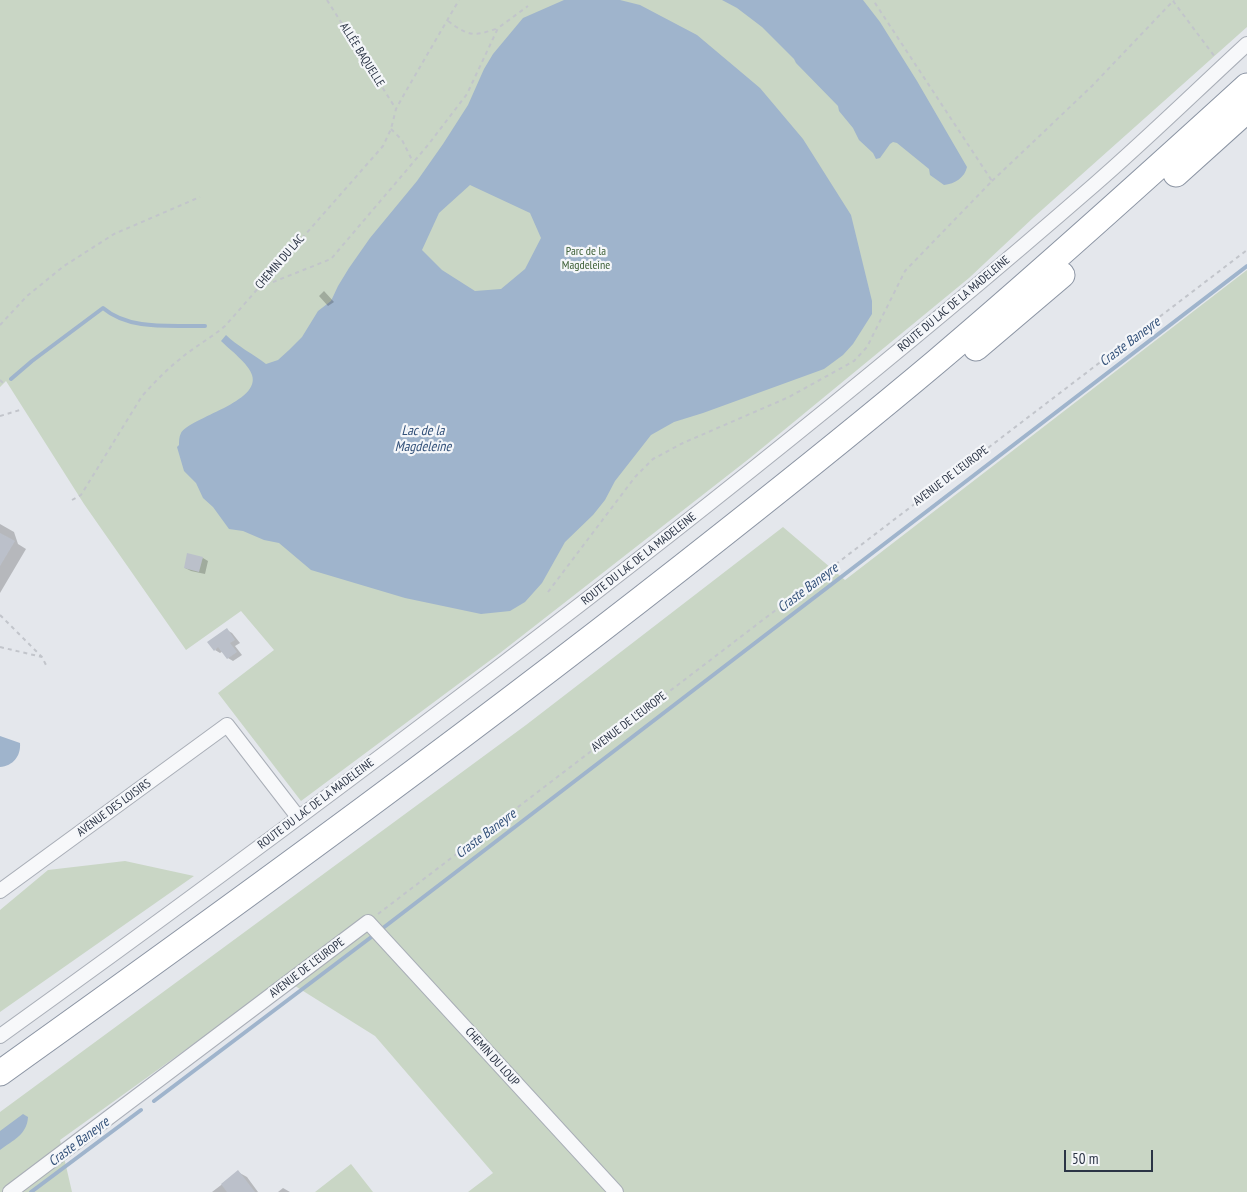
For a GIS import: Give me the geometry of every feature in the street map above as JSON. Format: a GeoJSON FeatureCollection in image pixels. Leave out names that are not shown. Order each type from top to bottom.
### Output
{"type":"FeatureCollection","features":[{"type":"Feature","properties":{"kind":"highway"},"geometry":{"type":"LineString","coordinates":[[0,1073],[376,800],[516,696],[648,594],[799,474],[935,362],[1109,211],[1247,86]]}},
{"type":"Feature","properties":{"kind":"highway"},"geometry":{"type":"LineString","coordinates":[[0,1092],[388,811],[665,601],[806,489],[1012,319],[1247,110]]}},
{"type":"Feature","properties":{"kind":"street","name":"ROUTE DU LAC DE LA MADELEINE"},"geometry":{"type":"LineString","coordinates":[[0,1036],[126,945],[611,582],[738,481],[947,311],[1038,234],[1097,183],[1247,44]]}},
{"type":"Feature","properties":{"kind":"street","name":"AVENUE DES LOISIRS"},"geometry":{"type":"LineString","coordinates":[[0,891],[227,725],[298,817]]}},
{"type":"Feature","properties":{"kind":"street","name":"AVENUE DE L'EUROPE"},"geometry":{"type":"LineString","coordinates":[[10,1192],[368,922]]}},
{"type":"Feature","properties":{"kind":"street","name":"CHEMIN DU LOUP"},"geometry":{"type":"LineString","coordinates":[[368,922],[616,1192]]}},
{"type":"Feature","properties":{"kind":"path","name":"ALLÉE BAQUELLE"},"geometry":{"type":"LineString","coordinates":[[327,0],[396,110]]}},
{"type":"Feature","properties":{"kind":"path","name":"CHEMIN DU LAC"},"geometry":{"type":"LineString","coordinates":[[72,500],[81,495],[142,396],[180,359],[210,339],[225,326],[382,146],[391,128],[396,110],[459,0]]}},
{"type":"Feature","properties":{"kind":"path"},"geometry":{"type":"LineString","coordinates":[[872,0],[992,181]]}},
{"type":"Feature","properties":{"kind":"path"},"geometry":{"type":"LineString","coordinates":[[548,592],[635,477],[653,459],[683,443],[788,397],[854,361],[868,347],[905,271],[992,181],[1092,86],[1173,0],[1222,67]]}},
{"type":"Feature","properties":{"kind":"path"},"geometry":{"type":"LineString","coordinates":[[447,21],[472,35],[483,34],[498,28],[528,6]]}},
{"type":"Feature","properties":{"kind":"path"},"geometry":{"type":"LineString","coordinates":[[257,288],[331,260],[414,162],[467,94],[498,28]]}},
{"type":"Feature","properties":{"kind":"path"},"geometry":{"type":"LineString","coordinates":[[391,128],[402,140],[414,162]]}},
{"type":"Feature","properties":{"kind":"path"},"geometry":{"type":"LineString","coordinates":[[0,326],[27,296],[64,266],[114,234],[200,197]]}},
{"type":"Feature","properties":{"kind":"path","name":"AVENUE DE L'EUROPE"},"geometry":{"type":"LineString","coordinates":[[368,922],[1247,250]]}},
{"type":"Feature","properties":{"kind":"path"},"geometry":{"type":"LineString","coordinates":[[0,380],[3,383]]}},
{"type":"Feature","properties":{"kind":"path"},"geometry":{"type":"LineString","coordinates":[[0,416],[20,410]]}},
{"type":"Feature","properties":{"kind":"path"},"geometry":{"type":"LineString","coordinates":[[0,615],[42,657],[46,665]]}},
{"type":"Feature","properties":{"kind":"path"},"geometry":{"type":"LineString","coordinates":[[0,647],[42,657]]}},
{"type":"Feature","properties":{"kind":"green space","name":"Parc de la Magdeleine"},"geometry":{"type":"Polygon","coordinates":[[[0,0],[1247,0],[1247,27],[1034,217],[969,278],[750,458],[500,653],[301,801],[218,693],[274,650],[241,611],[186,650],[84,504],[6,381],[0,387],[0,0]]]}},
{"type":"Feature","properties":{"kind":"green space"},"geometry":{"type":"Polygon","coordinates":[[[1247,270],[1247,1192],[468,1192],[493,1173],[375,1036],[284,979],[60,1140],[72,1192],[0,1192],[0,1112],[526,725],[783,527],[845,580],[1247,270]]]}},
{"type":"Feature","properties":{"kind":"green space"},"geometry":{"type":"Polygon","coordinates":[[[125,861],[194,876],[0,1012],[0,910],[48,870],[125,861]]]}},
{"type":"Feature","properties":{"kind":"green space"},"geometry":{"type":"Polygon","coordinates":[[[351,1164],[373,1192],[315,1192],[351,1164]]]}},
{"type":"Feature","properties":{"kind":"water","name":"Lac de la Magdeleine"},"geometry":{"type":"Polygon","coordinates":[[[564,0],[620,0],[640,5],[697,35],[760,88],[803,139],[851,215],[872,301],[872,314],[853,344],[843,355],[824,369],[674,422],[651,435],[615,481],[605,500],[593,515],[565,542],[542,583],[525,602],[510,611],[481,614],[405,598],[311,570],[279,543],[264,540],[243,531],[229,529],[213,507],[203,498],[196,483],[184,471],[177,447],[181,433],[187,427],[236,401],[252,385],[252,375],[247,366],[221,341],[226,335],[266,364],[278,360],[302,337],[318,311],[331,301],[349,268],[370,238],[417,181],[443,144],[468,105],[493,54],[523,18],[564,0]],[[470,185],[439,213],[422,250],[442,270],[475,291],[501,289],[525,269],[541,238],[530,213],[470,185]]]}},
{"type":"Feature","properties":{"kind":"water"},"geometry":{"type":"Polygon","coordinates":[[[722,0],[863,0],[880,22],[917,81],[967,167],[962,177],[956,182],[944,185],[930,175],[929,169],[897,143],[893,142],[880,158],[876,159],[873,153],[859,140],[853,128],[839,111],[838,106],[794,59],[762,27],[737,8],[722,0]]]}},
{"type":"Feature","properties":{"kind":"water"},"geometry":{"type":"Polygon","coordinates":[[[0,736],[20,743],[20,748],[15,760],[9,765],[0,767],[0,736]]]}},
{"type":"Feature","properties":{"kind":"water"},"geometry":{"type":"Polygon","coordinates":[[[23,1114],[28,1117],[22,1133],[0,1150],[0,1131],[23,1114]]]}},
{"type":"Feature","properties":{"kind":"building"},"geometry":{"type":"Polygon","coordinates":[[[0,533],[15,541],[0,566],[0,533]]]}},
{"type":"Feature","properties":{"kind":"building"},"geometry":{"type":"Polygon","coordinates":[[[187,553],[203,557],[199,572],[184,568],[187,553]]]}},
{"type":"Feature","properties":{"kind":"building"},"geometry":{"type":"Polygon","coordinates":[[[227,628],[235,640],[230,643],[237,652],[227,659],[218,647],[214,651],[207,642],[227,628]]]}},
{"type":"Feature","properties":{"kind":"building"},"geometry":{"type":"Polygon","coordinates":[[[238,1170],[255,1192],[227,1192],[221,1184],[238,1170]]]}},
{"type":"Feature","properties":{"kind":"waterway","name":"Craste Baneyre"},"geometry":{"type":"LineString","coordinates":[[383,928],[1247,266]]}},
{"type":"Feature","properties":{"kind":"waterway"},"geometry":{"type":"LineString","coordinates":[[11,379],[103,308],[114,315],[138,324],[205,326]]}},
{"type":"Feature","properties":{"kind":"waterway","name":"Craste Baneyre"},"geometry":{"type":"LineString","coordinates":[[154,1101],[374,935]]}},
{"type":"Feature","properties":{"kind":"waterway","name":"Craste Baneyre"},"geometry":{"type":"LineString","coordinates":[[31,1192],[141,1110]]}}]}
